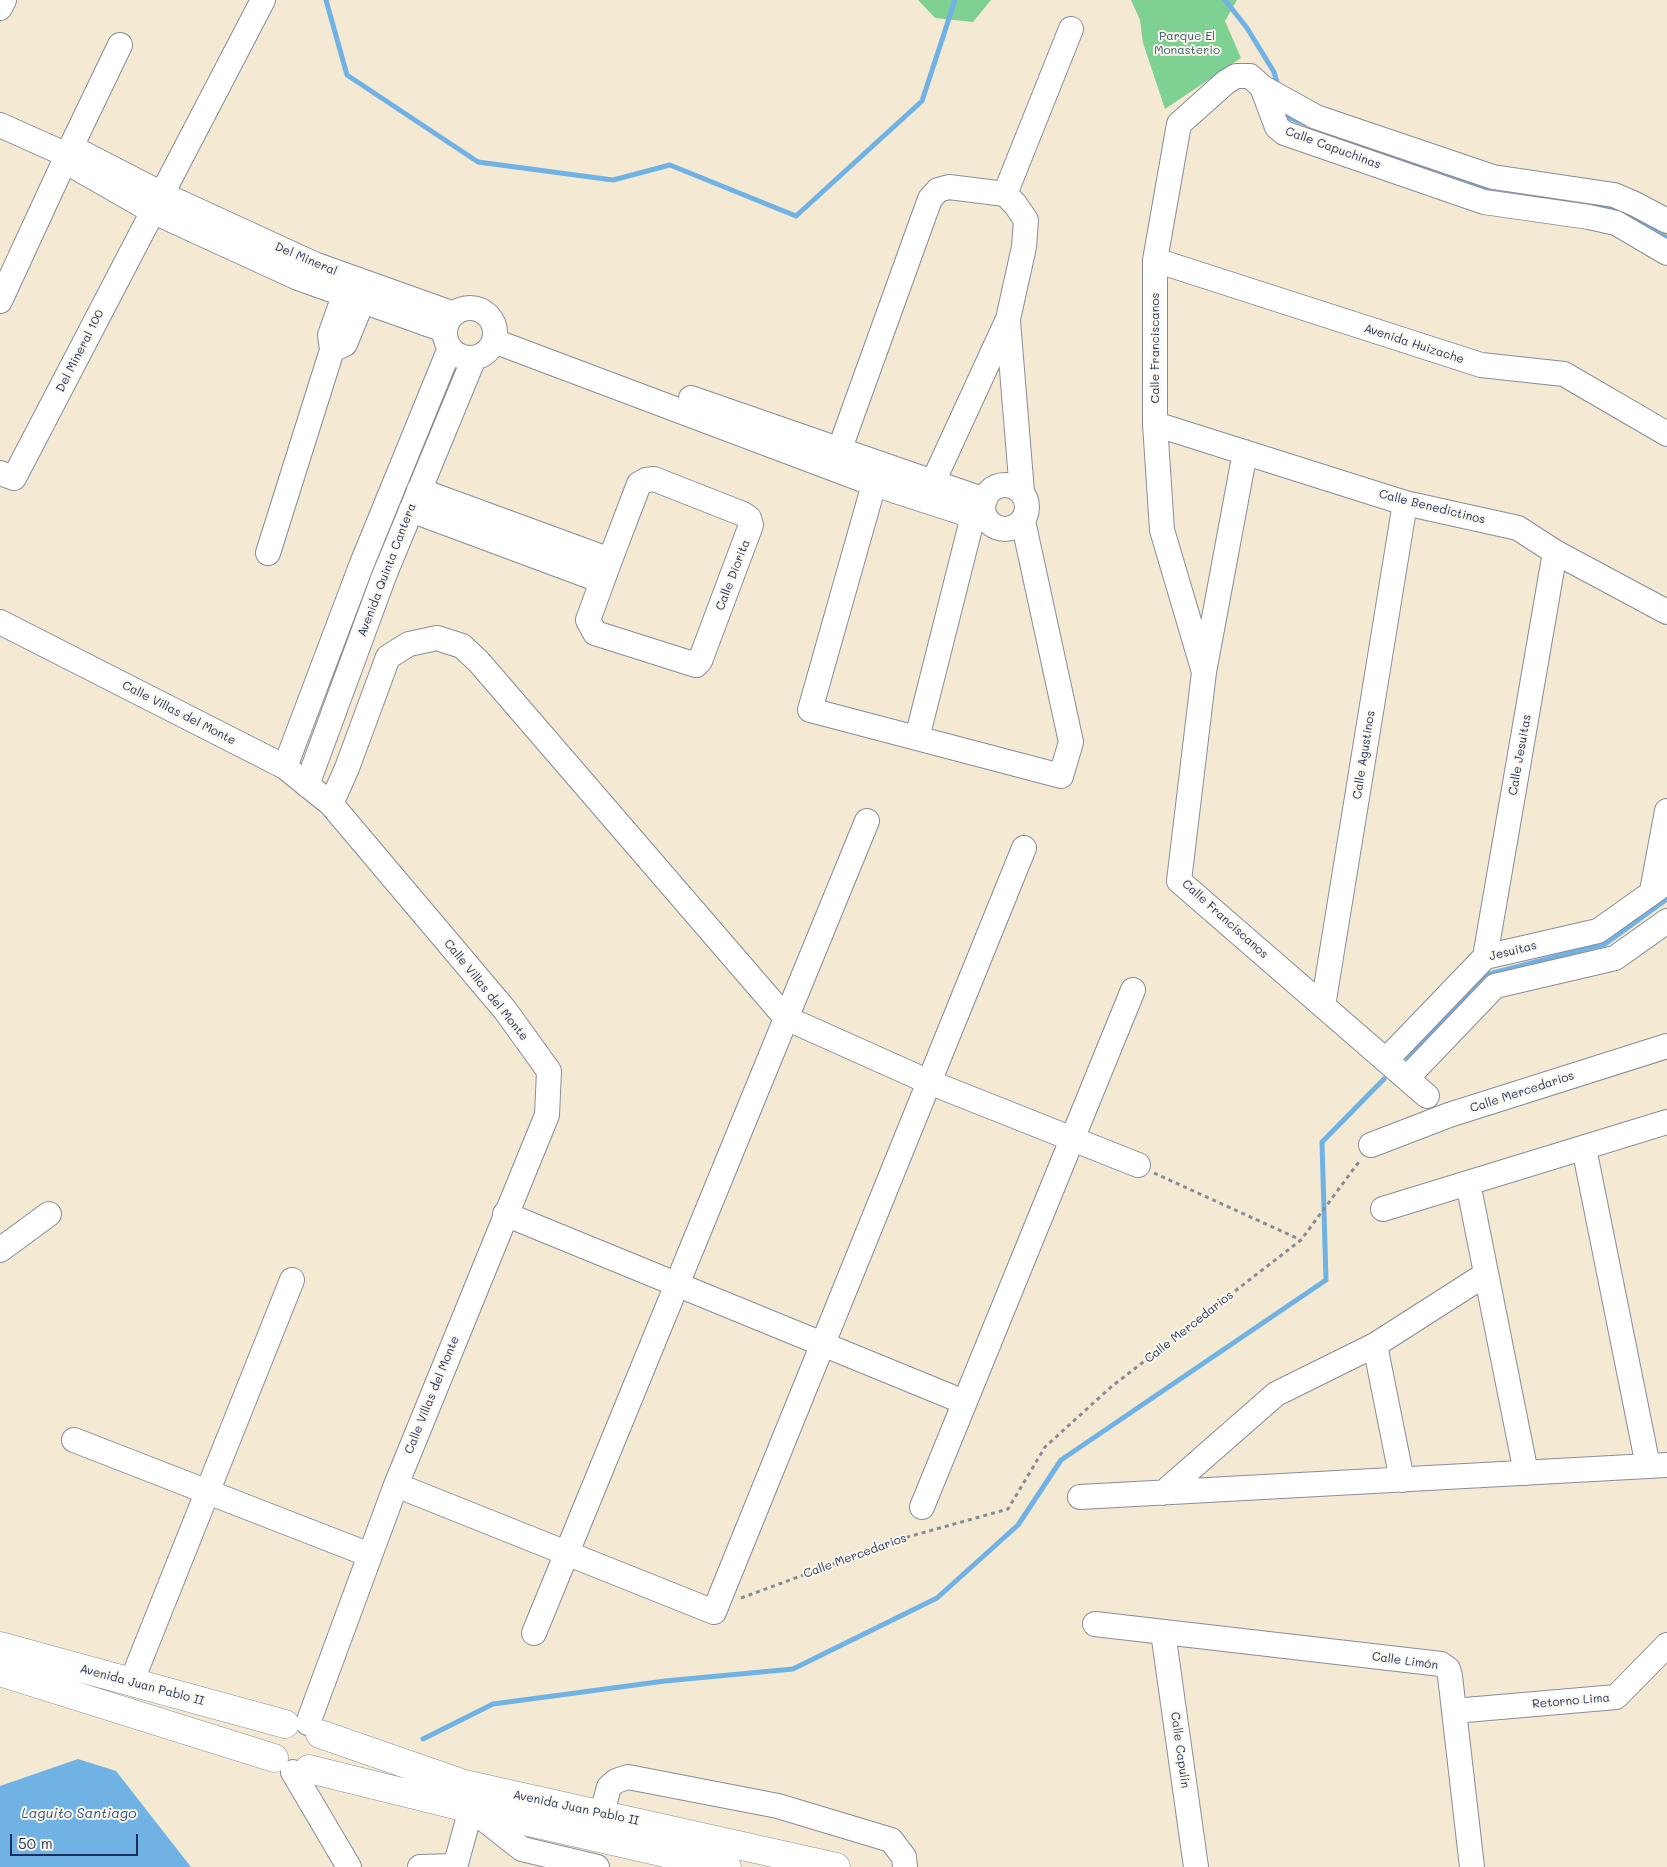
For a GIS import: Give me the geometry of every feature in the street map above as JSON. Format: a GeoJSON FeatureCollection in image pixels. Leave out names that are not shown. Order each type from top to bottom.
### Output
{"type":"FeatureCollection","features":[{"type":"Feature","properties":{"kind":"main road","name":"Avenida Juan Pablo II"},"geometry":{"type":"LineString","coordinates":[[0,1646],[131,1683],[304,1727],[464,1784],[836,1867]]}},
{"type":"Feature","properties":{"kind":"main road","name":"Avenida Juan Pablo II"},"geometry":{"type":"LineString","coordinates":[[0,1672],[292,1766],[724,1867]]}},
{"type":"Feature","properties":{"kind":"main road"},"geometry":{"type":"LineString","coordinates":[[304,1727],[322,1742],[320,1758],[292,1766],[272,1751],[274,1735],[304,1727]]}},
{"type":"Feature","properties":{"kind":"street"},"geometry":{"type":"LineString","coordinates":[[0,8],[4,0]]}},
{"type":"Feature","properties":{"kind":"street","name":"Del Mineral 100"},"geometry":{"type":"LineString","coordinates":[[0,473],[14,478],[263,0]]}},
{"type":"Feature","properties":{"kind":"street"},"geometry":{"type":"LineString","coordinates":[[1004,194],[1071,29]]}},
{"type":"Feature","properties":{"kind":"street"},"geometry":{"type":"LineString","coordinates":[[0,301],[120,45]]}},
{"type":"Feature","properties":{"kind":"street","name":"Calle Franciscanos"},"geometry":{"type":"LineString","coordinates":[[1204,672],[1162,530],[1155,424],[1155,260],[1179,124],[1226,82],[1236,76],[1250,76],[1272,92]]}},
{"type":"Feature","properties":{"kind":"street","name":"Calle Capuchinas"},"geometry":{"type":"LineString","coordinates":[[1272,92],[1316,116],[1493,177],[1614,195],[1667,221]]}},
{"type":"Feature","properties":{"kind":"street","name":"Calle Capuchinas"},"geometry":{"type":"LineString","coordinates":[[1272,92],[1277,127],[1284,133],[1484,202],[1589,217],[1616,223],[1667,253]]}},
{"type":"Feature","properties":{"kind":"street"},"geometry":{"type":"LineString","coordinates":[[0,125],[68,154],[157,203]]}},
{"type":"Feature","properties":{"kind":"street"},"geometry":{"type":"LineString","coordinates":[[835,459],[930,199],[938,190],[949,187],[1004,194],[1015,204],[1026,220],[1024,247],[1008,319],[933,482]]}},
{"type":"Feature","properties":{"kind":"street","name":"Del Mineral"},"geometry":{"type":"LineString","coordinates":[[157,203],[298,278],[449,331]]}},
{"type":"Feature","properties":{"kind":"street","name":"Del Mineral"},"geometry":{"type":"LineString","coordinates":[[157,203],[314,264],[449,331]]}},
{"type":"Feature","properties":{"kind":"street","name":"Avenida Huizache"},"geometry":{"type":"LineString","coordinates":[[1155,260],[1481,365],[1564,374],[1667,434]]}},
{"type":"Feature","properties":{"kind":"street"},"geometry":{"type":"LineString","coordinates":[[268,553],[332,350],[345,344],[354,297]]}},
{"type":"Feature","properties":{"kind":"street"},"geometry":{"type":"LineString","coordinates":[[466,308],[479,309],[489,317],[494,334],[486,352],[474,358],[461,356],[449,331],[466,308]]}},
{"type":"Feature","properties":{"kind":"street"},"geometry":{"type":"LineString","coordinates":[[494,334],[835,459],[933,482],[982,512],[991,524],[1002,529],[1010,528],[1023,520],[1027,506],[1022,492],[1008,319]]}},
{"type":"Feature","properties":{"kind":"street","name":"Avenida Quinta Cantera"},"geometry":{"type":"LineString","coordinates":[[285,767],[449,331]]}},
{"type":"Feature","properties":{"kind":"street","name":"Avenida Quinta Cantera"},"geometry":{"type":"LineString","coordinates":[[307,785],[384,576],[474,358]]}},
{"type":"Feature","properties":{"kind":"street","name":"Calle Benedictinos"},"geometry":{"type":"LineString","coordinates":[[1155,424],[1405,503],[1518,528],[1555,552],[1667,612]]}},
{"type":"Feature","properties":{"kind":"street","name":"Calle Franciscanos"},"geometry":{"type":"LineString","coordinates":[[1245,452],[1204,672],[1179,881],[1427,1096]]}},
{"type":"Feature","properties":{"kind":"street"},"geometry":{"type":"LineString","coordinates":[[835,459],[874,484],[982,512]]}},
{"type":"Feature","properties":{"kind":"street","name":"Calle Diorita"},"geometry":{"type":"LineString","coordinates":[[654,479],[749,518],[751,525],[700,662],[696,665],[595,633],[588,620],[606,570],[639,484],[646,480],[654,479]]}},
{"type":"Feature","properties":{"kind":"street"},"geometry":{"type":"LineString","coordinates":[[874,484],[810,710],[1061,776],[1071,742],[1023,520]]}},
{"type":"Feature","properties":{"kind":"street"},"geometry":{"type":"LineString","coordinates":[[917,738],[988,494],[1001,486],[1009,486],[1022,492]]}},
{"type":"Feature","properties":{"kind":"street"},"geometry":{"type":"LineString","coordinates":[[415,500],[606,570]]}},
{"type":"Feature","properties":{"kind":"street","name":"Calle Agustinos"},"geometry":{"type":"LineString","coordinates":[[1324,1006],[1405,503]]}},
{"type":"Feature","properties":{"kind":"street","name":"Calle Jesuitas"},"geometry":{"type":"LineString","coordinates":[[1485,957],[1555,552]]}},
{"type":"Feature","properties":{"kind":"street","name":"Calle Villas del Monte"},"geometry":{"type":"LineString","coordinates":[[0,622],[285,767],[331,804],[505,1010],[549,1071],[547,1115],[396,1485],[304,1727]]}},
{"type":"Feature","properties":{"kind":"street"},"geometry":{"type":"LineString","coordinates":[[331,804],[347,768],[388,657],[409,644],[437,638],[462,646],[478,662],[786,1018],[929,1082],[1138,1166]]}},
{"type":"Feature","properties":{"kind":"street"},"geometry":{"type":"LineString","coordinates":[[1660,887],[1667,811]]}},
{"type":"Feature","properties":{"kind":"street"},"geometry":{"type":"LineString","coordinates":[[534,1633],[866,821]]}},
{"type":"Feature","properties":{"kind":"street"},"geometry":{"type":"LineString","coordinates":[[396,1485],[714,1612],[1024,848]]}},
{"type":"Feature","properties":{"kind":"street","name":"Jesuitas"},"geometry":{"type":"LineString","coordinates":[[1386,1060],[1485,957],[1598,931],[1660,887]]}},
{"type":"Feature","properties":{"kind":"street"},"geometry":{"type":"LineString","coordinates":[[1407,1078],[1495,986],[1614,958],[1667,921]]}},
{"type":"Feature","properties":{"kind":"street"},"geometry":{"type":"LineString","coordinates":[[922,1507],[1133,990]]}},
{"type":"Feature","properties":{"kind":"street","name":"Calle Mercedarios"},"geometry":{"type":"LineString","coordinates":[[1371,1145],[1450,1115],[1667,1046]]}},
{"type":"Feature","properties":{"kind":"street"},"geometry":{"type":"LineString","coordinates":[[1383,1209],[1667,1122]]}},
{"type":"Feature","properties":{"kind":"street"},"geometry":{"type":"LineString","coordinates":[[1080,1497],[1658,1466],[1584,1148]]}},
{"type":"Feature","properties":{"kind":"street"},"geometry":{"type":"LineString","coordinates":[[1468,1183],[1526,1473]]}},
{"type":"Feature","properties":{"kind":"street"},"geometry":{"type":"LineString","coordinates":[[5,1241],[49,1214]]}},
{"type":"Feature","properties":{"kind":"street"},"geometry":{"type":"LineString","coordinates":[[505,1214],[964,1402]]}},
{"type":"Feature","properties":{"kind":"street"},"geometry":{"type":"LineString","coordinates":[[1163,1493],[1276,1394],[1376,1345],[1486,1274]]}},
{"type":"Feature","properties":{"kind":"street"},"geometry":{"type":"LineString","coordinates":[[131,1683],[292,1280]]}},
{"type":"Feature","properties":{"kind":"street"},"geometry":{"type":"LineString","coordinates":[[1376,1345],[1402,1480]]}},
{"type":"Feature","properties":{"kind":"street"},"geometry":{"type":"LineString","coordinates":[[74,1440],[370,1555]]}},
{"type":"Feature","properties":{"kind":"street","name":"Calle Limón"},"geometry":{"type":"LineString","coordinates":[[1095,1624],[1441,1664],[1448,1669],[1450,1676],[1472,1867]]}},
{"type":"Feature","properties":{"kind":"street","name":"Calle Capulín"},"geometry":{"type":"LineString","coordinates":[[1163,1632],[1196,1867]]}},
{"type":"Feature","properties":{"kind":"street","name":"Retorno Lima"},"geometry":{"type":"LineString","coordinates":[[1454,1711],[1616,1697],[1667,1645]]}},
{"type":"Feature","properties":{"kind":"street"},"geometry":{"type":"LineString","coordinates":[[292,1766],[348,1867]]}},
{"type":"Feature","properties":{"kind":"street"},"geometry":{"type":"LineString","coordinates":[[602,1814],[609,1787],[616,1781],[628,1777],[778,1806],[891,1840],[904,1857],[905,1867]]}},
{"type":"Feature","properties":{"kind":"street"},"geometry":{"type":"LineString","coordinates":[[420,1867],[454,1866],[471,1809],[522,1849],[570,1864],[597,1867]]}},
{"type":"Feature","properties":{"kind":"street"},"geometry":{"type":"LineString","coordinates":[[570,1864],[573,1832]]}},
{"type":"Feature","properties":{"kind":"path","name":"Calle Mercedarios"},"geometry":{"type":"LineString","coordinates":[[714,1612],[734,1600],[904,1538],[1008,1509],[1045,1446],[1111,1387],[1302,1240],[1371,1145]]}},
{"type":"Feature","properties":{"kind":"path"},"geometry":{"type":"LineString","coordinates":[[1138,1166],[1302,1240]]}},
{"type":"Feature","properties":{"kind":"green space"},"geometry":{"type":"Polygon","coordinates":[[[918,0],[991,0],[973,22],[935,18],[918,0]]]}},
{"type":"Feature","properties":{"kind":"green space","name":"Parque El Monasterio"},"geometry":{"type":"Polygon","coordinates":[[[1131,0],[1237,0],[1225,21],[1241,58],[1165,109],[1143,43],[1140,20],[1131,0]]]}},
{"type":"Feature","properties":{"kind":"water","name":"Laguito Santiago"},"geometry":{"type":"Polygon","coordinates":[[[78,1759],[116,1771],[191,1867],[0,1867],[0,1786],[78,1759]]]}},
{"type":"Feature","properties":{"kind":"waterway"},"geometry":{"type":"LineString","coordinates":[[326,0],[347,75],[478,162],[613,180],[670,165],[796,216],[922,101],[955,0]]}},
{"type":"Feature","properties":{"kind":"waterway"},"geometry":{"type":"LineString","coordinates":[[1225,0],[1247,28],[1274,72],[1278,86]]}},
{"type":"Feature","properties":{"kind":"waterway"},"geometry":{"type":"LineString","coordinates":[[1285,109],[1287,117],[1306,124]]}},
{"type":"Feature","properties":{"kind":"waterway"},"geometry":{"type":"LineString","coordinates":[[1382,152],[1494,193]]}},
{"type":"Feature","properties":{"kind":"waterway"},"geometry":{"type":"LineString","coordinates":[[1579,204],[1615,208],[1667,238]]}},
{"type":"Feature","properties":{"kind":"waterway"},"geometry":{"type":"LineString","coordinates":[[1406,1057],[1489,974],[1605,944],[1667,899]]}},
{"type":"Feature","properties":{"kind":"waterway"},"geometry":{"type":"LineString","coordinates":[[423,1739],[493,1704],[665,1681],[793,1669],[937,1598],[1018,1525],[1061,1460],[1326,1280],[1322,1142],[1384,1079]]}}]}
